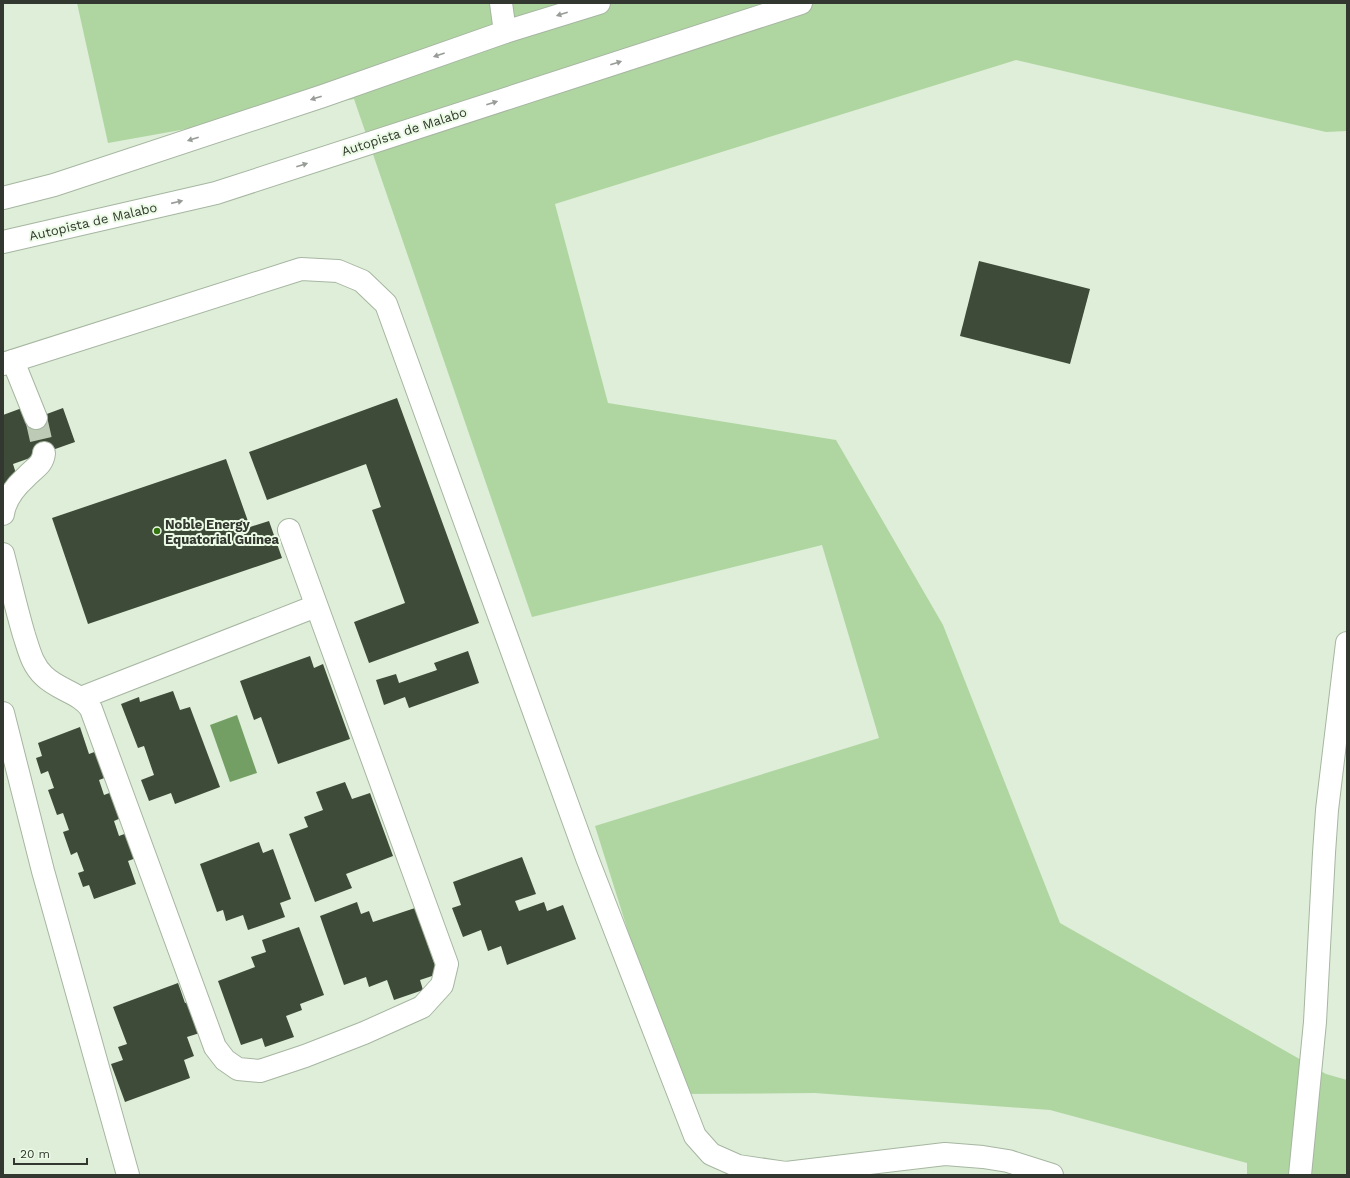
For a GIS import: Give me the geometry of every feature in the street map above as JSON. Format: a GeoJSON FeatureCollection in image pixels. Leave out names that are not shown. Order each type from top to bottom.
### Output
{"type":"FeatureCollection","features":[{"type":"Feature","properties":{"kind":"main road"},"geometry":{"type":"LineString","coordinates":[[501,3],[505,32]]}},
{"type":"Feature","properties":{"kind":"main road"},"geometry":{"type":"LineString","coordinates":[[3,198],[54,185],[323,96],[505,32],[599,3]]}},
{"type":"Feature","properties":{"kind":"main road","name":"Autopista de Malabo"},"geometry":{"type":"LineString","coordinates":[[3,242],[216,193],[801,3]]}},
{"type":"Feature","properties":{"kind":"main road"},"geometry":{"type":"LineString","coordinates":[[36,418],[8,362],[301,269],[338,271],[362,281],[386,304],[584,851],[695,1136],[711,1154],[738,1166],[786,1173],[945,1154],[983,1157],[1008,1161],[1052,1175]]}},
{"type":"Feature","properties":{"kind":"main road"},"geometry":{"type":"LineString","coordinates":[[3,514],[4,506],[16,487],[38,466],[43,459],[44,453]]}},
{"type":"Feature","properties":{"kind":"main road"},"geometry":{"type":"LineString","coordinates":[[3,554],[18,615],[37,669],[55,685],[87,702],[91,709],[215,1047],[225,1060],[238,1069],[260,1071],[305,1056],[364,1033],[422,1007],[442,985],[447,964],[289,530]]}},
{"type":"Feature","properties":{"kind":"main road"},"geometry":{"type":"LineString","coordinates":[[81,698],[316,606]]}},
{"type":"Feature","properties":{"kind":"main road"},"geometry":{"type":"LineString","coordinates":[[1300,1175],[1315,1022],[1327,810],[1342,727],[1347,643]]}},
{"type":"Feature","properties":{"kind":"main road"},"geometry":{"type":"LineString","coordinates":[[3,713],[43,871],[128,1175]]}},
{"type":"Feature","properties":{"kind":"shaded area"},"geometry":{"type":"Polygon","coordinates":[[[77,3],[1347,3],[1347,131],[1326,132],[1016,60],[555,204],[608,403],[836,440],[943,625],[1060,923],[1326,1074],[1347,1080],[1347,1175],[1247,1175],[1247,1163],[1050,1110],[815,1093],[679,1094],[595,826],[879,738],[822,545],[532,617],[354,99],[108,143],[77,3]]]}},
{"type":"Feature","properties":{"kind":"shaded area"},"geometry":{"type":"Polygon","coordinates":[[[237,715],[257,773],[230,782],[210,725],[237,715]]]}},
{"type":"Feature","properties":{"kind":"building"},"geometry":{"type":"Polygon","coordinates":[[[979,261],[1090,289],[1070,364],[960,336],[979,261]]]}},
{"type":"Feature","properties":{"kind":"building"},"geometry":{"type":"Polygon","coordinates":[[[397,398],[479,623],[369,663],[354,622],[405,603],[372,510],[381,507],[366,464],[267,500],[249,452],[397,398]]]}},
{"type":"Feature","properties":{"kind":"building"},"geometry":{"type":"Polygon","coordinates":[[[22,408],[36,418],[63,408],[75,442],[13,464],[18,480],[3,485],[3,415],[22,408]]]}},
{"type":"Feature","properties":{"kind":"building"},"geometry":{"type":"Polygon","coordinates":[[[226,459],[250,527],[269,521],[282,558],[88,624],[52,518],[226,459]]]}},
{"type":"Feature","properties":{"kind":"building"},"geometry":{"type":"Polygon","coordinates":[[[468,651],[479,683],[409,708],[405,697],[384,705],[376,680],[396,674],[399,683],[437,670],[434,663],[468,651]]]}},
{"type":"Feature","properties":{"kind":"building"},"geometry":{"type":"Polygon","coordinates":[[[310,656],[314,668],[323,664],[350,739],[278,764],[261,717],[254,720],[240,681],[310,656]]]}},
{"type":"Feature","properties":{"kind":"building"},"geometry":{"type":"Polygon","coordinates":[[[173,691],[180,710],[190,707],[220,787],[175,804],[171,793],[149,801],[141,780],[154,775],[144,746],[138,748],[121,704],[139,697],[140,702],[173,691]]]}},
{"type":"Feature","properties":{"kind":"building"},"geometry":{"type":"Polygon","coordinates":[[[80,727],[89,754],[97,751],[107,777],[99,780],[104,795],[112,792],[121,818],[114,821],[119,836],[127,833],[136,858],[128,861],[136,884],[94,899],[89,885],[83,887],[78,873],[84,871],[77,852],[71,855],[63,832],[69,830],[63,813],[57,815],[48,790],[54,788],[48,771],[41,774],[36,758],[42,756],[38,743],[80,727]]]}},
{"type":"Feature","properties":{"kind":"building"},"geometry":{"type":"Polygon","coordinates":[[[345,782],[352,799],[370,793],[393,856],[346,874],[352,888],[315,902],[289,834],[308,827],[304,817],[323,810],[316,792],[345,782]]]}},
{"type":"Feature","properties":{"kind":"building"},"geometry":{"type":"Polygon","coordinates":[[[259,842],[263,853],[273,849],[291,899],[280,903],[285,917],[248,930],[243,915],[226,921],[223,910],[217,912],[200,864],[259,842]]]}},
{"type":"Feature","properties":{"kind":"building"},"geometry":{"type":"Polygon","coordinates":[[[522,857],[536,894],[515,901],[519,911],[544,902],[547,911],[563,905],[576,939],[507,965],[501,946],[488,951],[481,930],[463,937],[452,908],[461,905],[453,882],[522,857]]]}},
{"type":"Feature","properties":{"kind":"building"},"geometry":{"type":"Polygon","coordinates":[[[357,902],[361,914],[369,911],[373,922],[415,908],[438,974],[420,980],[423,990],[394,1000],[387,980],[369,987],[366,977],[344,985],[320,916],[357,902]]]}},
{"type":"Feature","properties":{"kind":"building"},"geometry":{"type":"Polygon","coordinates":[[[299,927],[324,995],[300,1004],[302,1010],[286,1016],[294,1037],[265,1047],[262,1038],[241,1045],[218,981],[255,967],[251,957],[266,952],[262,940],[299,927]]]}},
{"type":"Feature","properties":{"kind":"building"},"geometry":{"type":"Polygon","coordinates":[[[178,983],[185,1003],[195,1000],[206,1031],[187,1037],[194,1056],[184,1060],[190,1078],[125,1102],[111,1064],[123,1060],[118,1047],[127,1044],[113,1007],[178,983]]]}},
{"type":"Feature","properties":{"kind":"tunnel"},"geometry":{"type":"LineString","coordinates":[[36,418],[44,453]]}},
{"type":"Feature","properties":{"kind":"place","name":"Noble Energy Equatorial Guinea"},"geometry":{"type":"Point","coordinates":[157,531]}}]}
